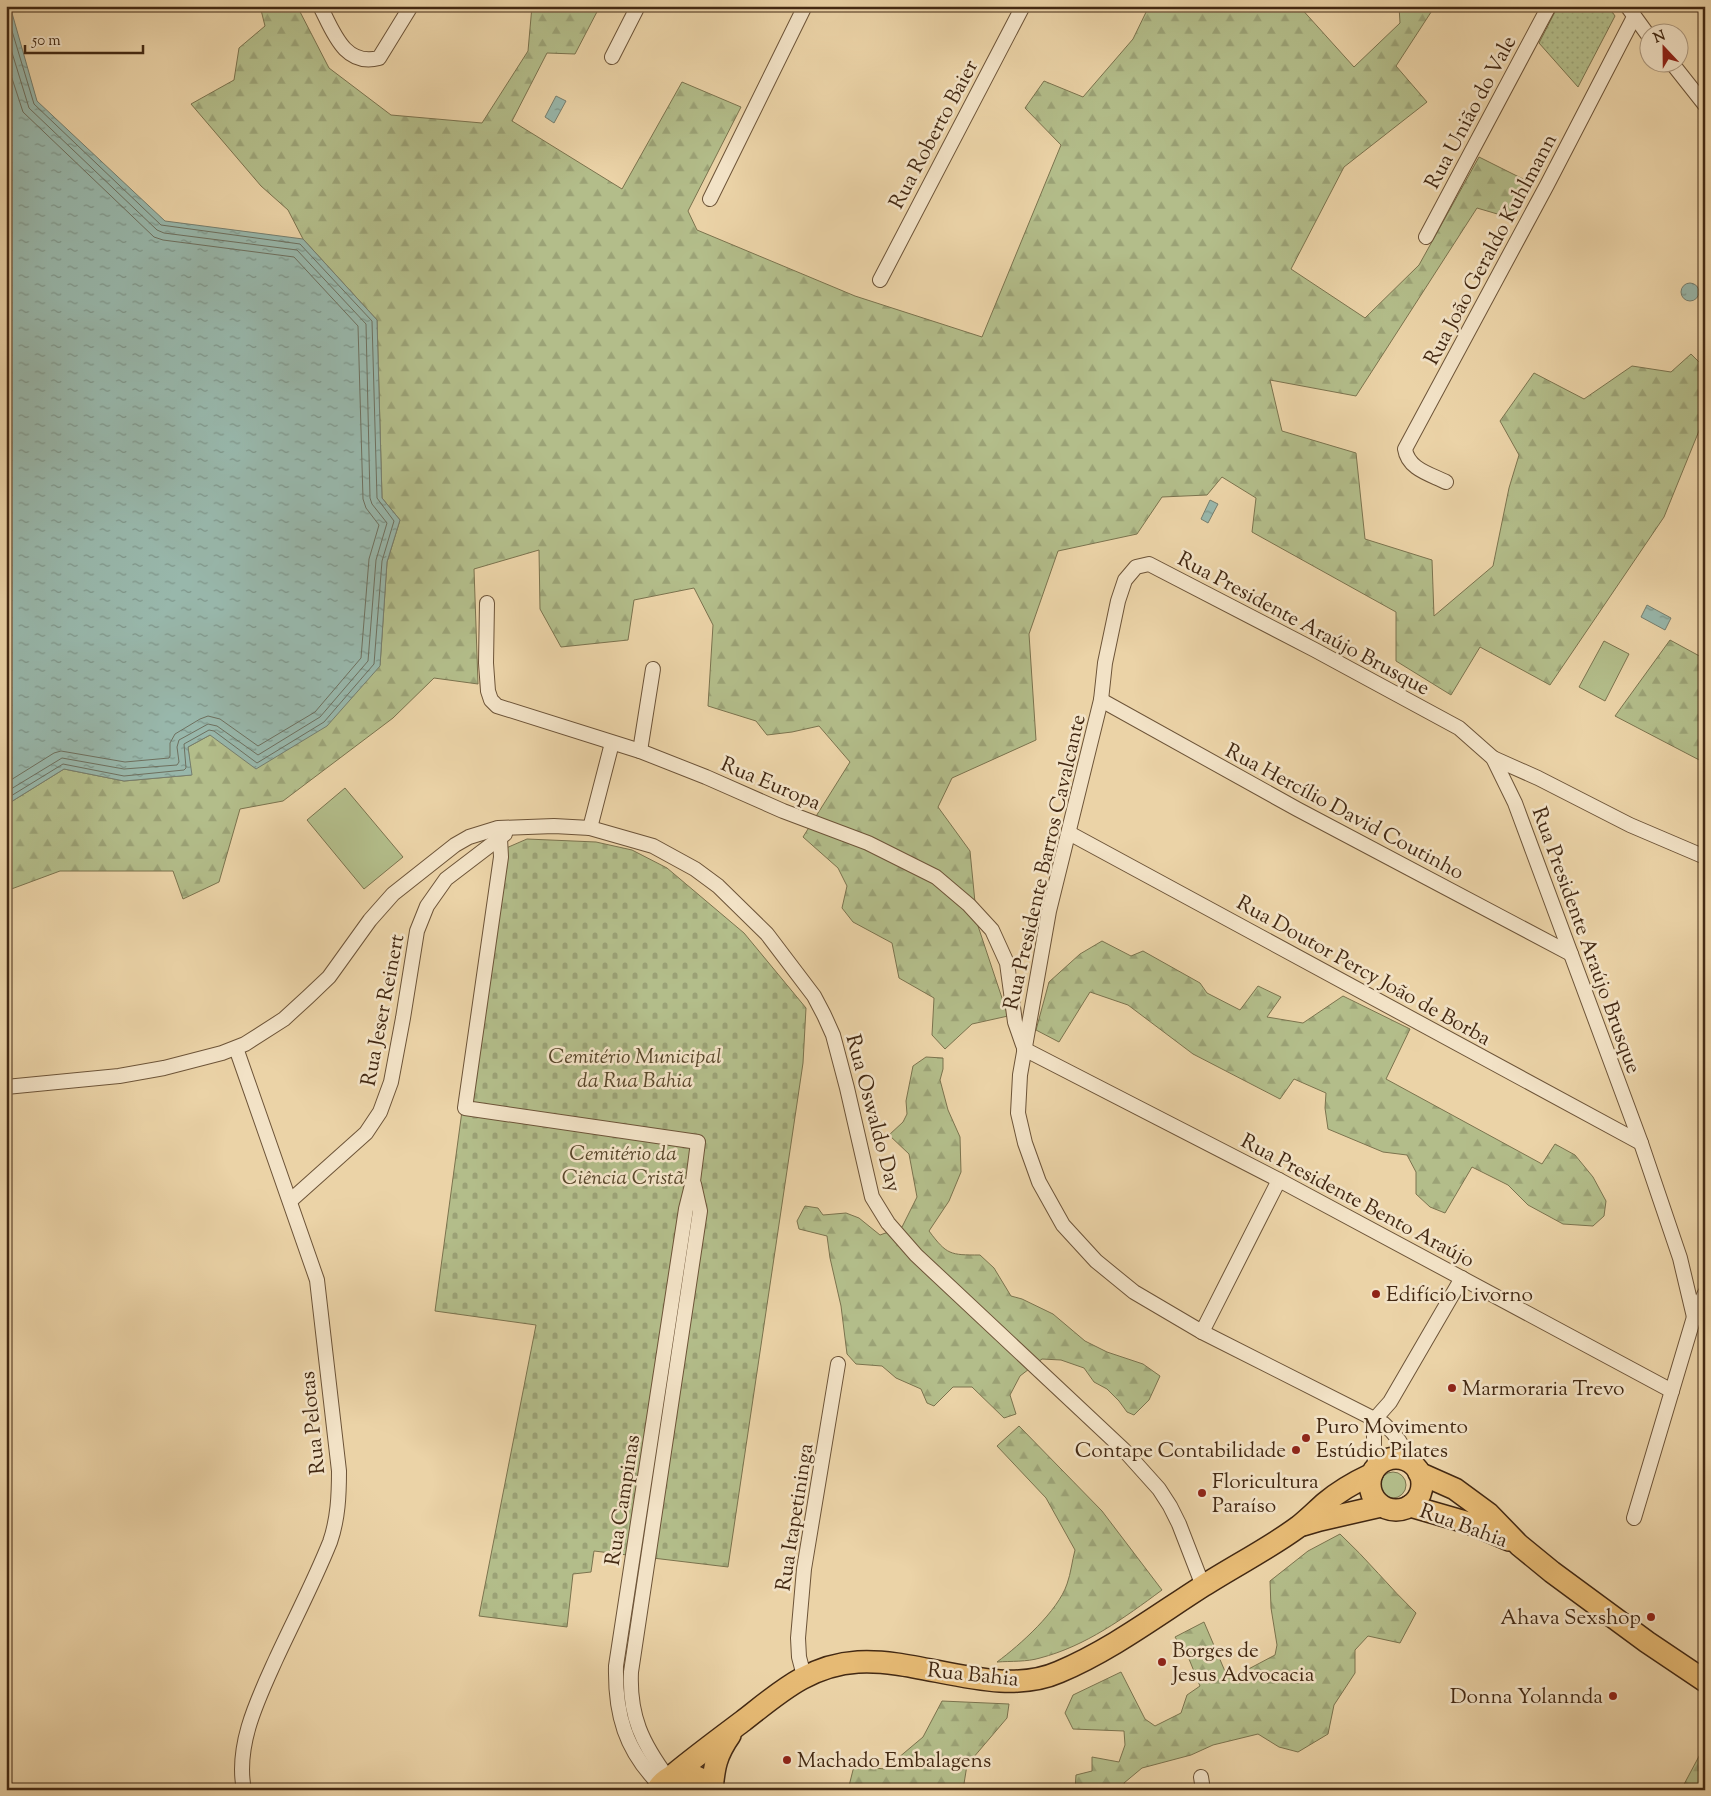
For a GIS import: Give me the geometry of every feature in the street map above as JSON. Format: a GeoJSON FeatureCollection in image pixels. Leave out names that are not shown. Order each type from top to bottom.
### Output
{"type":"FeatureCollection","features":[{"type":"Feature","properties":{"kind":"main road"},"geometry":{"type":"LineString","coordinates":[[1392,1459],[1405,1460],[1415,1468],[1421,1479],[1419,1497],[1410,1506],[1395,1510],[1381,1506],[1372,1495],[1370,1481],[1374,1471],[1386,1460],[1392,1459]]}},
{"type":"Feature","properties":{"kind":"main road","name":"Rua Bahia"},"geometry":{"type":"LineString","coordinates":[[1415,1468],[1454,1489],[1490,1514],[1519,1545],[1610,1615],[1705,1681]]}},
{"type":"Feature","properties":{"kind":"main road","name":"Rua Bahia"},"geometry":{"type":"LineString","coordinates":[[662,1784],[780,1691],[804,1676],[834,1666],[883,1662],[994,1680],[1042,1678],[1057,1673],[1100,1652],[1298,1527],[1349,1485],[1374,1471]]}},
{"type":"Feature","properties":{"kind":"main road","name":"Rua Bahia"},"geometry":{"type":"LineString","coordinates":[[1298,1527],[1381,1506]]}},
{"type":"Feature","properties":{"kind":"main road","name":"Rua Bahia"},"geometry":{"type":"LineString","coordinates":[[1410,1506],[1469,1523],[1519,1545]]}},
{"type":"Feature","properties":{"kind":"main road","name":"Rua Bahia"},"geometry":{"type":"LineString","coordinates":[[711,1790],[717,1755],[729,1736],[744,1720]]}},
{"type":"Feature","properties":{"kind":"main road"},"geometry":{"type":"LineString","coordinates":[[662,1784],[682,1773],[700,1778],[711,1790]]}},
{"type":"Feature","properties":{"kind":"street"},"geometry":{"type":"LineString","coordinates":[[320,6],[342,47],[355,58],[368,61],[379,58],[410,6]]}},
{"type":"Feature","properties":{"kind":"street"},"geometry":{"type":"LineString","coordinates":[[612,57],[638,6]]}},
{"type":"Feature","properties":{"kind":"street"},"geometry":{"type":"LineString","coordinates":[[710,199],[805,6]]}},
{"type":"Feature","properties":{"kind":"street","name":"Rua Roberto Baier"},"geometry":{"type":"LineString","coordinates":[[880,280],[1023,6]]}},
{"type":"Feature","properties":{"kind":"street","name":"Rua União do Vale"},"geometry":{"type":"LineString","coordinates":[[1426,237],[1549,6]]}},
{"type":"Feature","properties":{"kind":"street","name":"Rua João Geraldo Kuhlmann"},"geometry":{"type":"LineString","coordinates":[[1446,482],[1414,467],[1408,460],[1405,450],[1547,186],[1631,12]]}},
{"type":"Feature","properties":{"kind":"street"},"geometry":{"type":"LineString","coordinates":[[1679,72],[1705,105]]}},
{"type":"Feature","properties":{"kind":"street","name":"Rua Presidente Barros Cavalcante"},"geometry":{"type":"LineString","coordinates":[[1149,564],[1136,567],[1125,580],[1118,601],[1104,662],[1101,700],[1049,911],[1020,1075],[1018,1113],[1025,1144],[1038,1182],[1063,1225],[1096,1261],[1134,1292],[1202,1332],[1384,1424],[1392,1432],[1415,1468]]}},
{"type":"Feature","properties":{"kind":"street","name":"Rua Presidente Araújo Brusque"},"geometry":{"type":"LineString","coordinates":[[1149,564],[1315,650],[1459,728],[1493,758],[1515,804],[1641,1143],[1680,1258],[1694,1317],[1634,1518]]}},
{"type":"Feature","properties":{"kind":"street","name":"Rua Europa"},"geometry":{"type":"LineString","coordinates":[[487,603],[486,663],[488,691],[491,700],[497,706],[640,751],[706,777],[783,811],[868,843],[936,877],[969,905],[992,930],[1007,963],[1015,1022],[1024,1049]]}},
{"type":"Feature","properties":{"kind":"street"},"geometry":{"type":"LineString","coordinates":[[640,751],[653,669]]}},
{"type":"Feature","properties":{"kind":"street","name":"Rua Hercílio David Coutinho"},"geometry":{"type":"LineString","coordinates":[[1101,700],[1297,809],[1571,954]]}},
{"type":"Feature","properties":{"kind":"street"},"geometry":{"type":"LineString","coordinates":[[590,828],[612,743]]}},
{"type":"Feature","properties":{"kind":"street"},"geometry":{"type":"LineString","coordinates":[[1493,758],[1538,778],[1630,825],[1705,857]]}},
{"type":"Feature","properties":{"kind":"street","name":"Rua Oswaldo Day"},"geometry":{"type":"LineString","coordinates":[[6,1087],[119,1076],[164,1068],[245,1044],[284,1019],[328,977],[370,920],[393,894],[455,845],[469,837],[498,828],[554,826],[590,828],[653,846],[695,869],[718,886],[767,934],[814,996],[833,1035],[872,1198],[888,1222],[916,1255],[1124,1450],[1159,1489],[1179,1524],[1203,1586]]}},
{"type":"Feature","properties":{"kind":"street","name":"Rua Jeser Reinert"},"geometry":{"type":"LineString","coordinates":[[290,1201],[366,1133],[380,1112],[391,1082],[417,931],[427,906],[446,879],[500,839],[512,827]]}},
{"type":"Feature","properties":{"kind":"street","name":"Rua Doutor Percy João de Borba"},"geometry":{"type":"LineString","coordinates":[[1069,832],[1641,1143]]}},
{"type":"Feature","properties":{"kind":"street"},"geometry":{"type":"LineString","coordinates":[[500,839],[501,857],[466,1108],[698,1142],[693,1181]]}},
{"type":"Feature","properties":{"kind":"street","name":"Rua Pelotas"},"geometry":{"type":"LineString","coordinates":[[236,1048],[317,1280],[338,1470],[338,1501],[330,1540],[255,1705],[244,1748],[242,1781],[244,1790]]}},
{"type":"Feature","properties":{"kind":"street","name":"Rua Presidente Bento Araújo"},"geometry":{"type":"LineString","coordinates":[[1024,1049],[1280,1180],[1672,1391]]}},
{"type":"Feature","properties":{"kind":"street"},"geometry":{"type":"LineString","coordinates":[[1202,1332],[1280,1180]]}},
{"type":"Feature","properties":{"kind":"street","name":"Rua Campinas"},"geometry":{"type":"LineString","coordinates":[[662,1784],[638,1760],[626,1738],[618,1707],[616,1666],[686,1209],[693,1181]]}},
{"type":"Feature","properties":{"kind":"street","name":"Rua Campinas"},"geometry":{"type":"LineString","coordinates":[[662,1784],[638,1726],[632,1708],[630,1690],[631,1672],[700,1211],[693,1181]]}},
{"type":"Feature","properties":{"kind":"street"},"geometry":{"type":"LineString","coordinates":[[1374,1471],[1374,1420],[1390,1402],[1462,1278]]}},
{"type":"Feature","properties":{"kind":"street"},"geometry":{"type":"LineString","coordinates":[[1694,1317],[1705,1293]]}},
{"type":"Feature","properties":{"kind":"street","name":"Rua Itapetininga"},"geometry":{"type":"LineString","coordinates":[[804,1676],[798,1658],[804,1569],[838,1364]]}},
{"type":"Feature","properties":{"kind":"green space"},"geometry":{"type":"Polygon","coordinates":[[[260,6],[297,6],[329,68],[391,115],[482,123],[528,51],[532,6],[600,6],[575,54],[547,53],[512,121],[622,189],[682,82],[741,107],[688,211],[697,230],[855,296],[982,337],[1061,145],[1025,108],[1044,81],[1083,97],[1133,39],[1149,6],[1299,6],[1354,67],[1400,23],[1399,6],[1435,6],[1396,66],[1427,102],[1344,167],[1291,269],[1365,318],[1419,265],[1479,157],[1533,184],[1511,218],[1477,208],[1356,396],[1270,380],[1282,431],[1356,453],[1365,539],[1432,560],[1434,616],[1493,566],[1509,488],[1519,455],[1500,421],[1534,373],[1584,399],[1632,366],[1671,372],[1691,354],[1705,368],[1705,409],[1703,421],[1664,517],[1550,685],[1480,647],[1451,695],[1396,661],[1396,612],[1252,532],[1256,498],[1222,477],[1207,495],[1162,497],[1137,534],[1058,551],[1029,634],[1036,740],[952,778],[938,807],[970,851],[977,923],[1008,1016],[972,1024],[945,1049],[932,1035],[934,998],[899,978],[892,943],[853,922],[842,908],[847,886],[838,868],[803,837],[850,762],[819,726],[767,735],[756,721],[708,706],[713,625],[694,588],[634,600],[628,640],[561,647],[540,609],[539,550],[474,569],[478,684],[434,678],[393,718],[283,801],[240,809],[219,882],[183,899],[173,871],[60,871],[6,891],[6,805],[64,769],[124,781],[191,775],[188,747],[210,735],[380,665],[387,562],[400,520],[382,498],[377,320],[303,239],[288,210],[261,186],[191,104],[234,80],[239,48],[265,26],[260,6]]]}},
{"type":"Feature","properties":{"kind":"green space"},"geometry":{"type":"Polygon","coordinates":[[[1558,6],[1608,6],[1615,16],[1578,87],[1539,43],[1558,6]]]}},
{"type":"Feature","properties":{"kind":"green space"},"geometry":{"type":"Polygon","coordinates":[[[1670,640],[1705,659],[1705,763],[1615,716],[1670,640]]]}},
{"type":"Feature","properties":{"kind":"green space"},"geometry":{"type":"Polygon","coordinates":[[[1604,641],[1629,654],[1605,701],[1579,687],[1604,641]]]}},
{"type":"Feature","properties":{"kind":"green space"},"geometry":{"type":"Polygon","coordinates":[[[345,788],[403,857],[364,889],[307,820],[345,788]]]}},
{"type":"Feature","properties":{"kind":"green space","name":"Cemitério Municipal da Rua Bahia"},"geometry":{"type":"Polygon","coordinates":[[[527,839],[596,842],[632,850],[667,868],[744,933],[806,1008],[803,1063],[728,1567],[594,1551],[591,1572],[573,1574],[567,1627],[479,1616],[536,1325],[435,1311],[497,852],[527,839]]]}},
{"type":"Feature","properties":{"kind":"green space"},"geometry":{"type":"Polygon","coordinates":[[[1102,941],[1131,956],[1143,951],[1200,983],[1207,993],[1240,1010],[1258,986],[1281,997],[1267,1017],[1303,1023],[1343,996],[1410,1029],[1386,1079],[1542,1164],[1555,1144],[1575,1155],[1593,1177],[1606,1201],[1604,1216],[1593,1226],[1563,1224],[1528,1205],[1508,1185],[1472,1167],[1445,1213],[1430,1207],[1416,1194],[1416,1172],[1407,1155],[1383,1152],[1328,1129],[1325,1108],[1326,1093],[1294,1079],[1280,1099],[1193,1054],[1128,1005],[1090,992],[1059,1042],[1036,1030],[1049,982],[1080,954],[1102,941]]]}},
{"type":"Feature","properties":{"kind":"green space"},"geometry":{"type":"Polygon","coordinates":[[[926,1057],[943,1058],[940,1080],[948,1110],[960,1137],[961,1172],[949,1201],[929,1231],[940,1245],[950,1252],[962,1255],[980,1255],[994,1268],[1011,1296],[1022,1299],[1053,1314],[1085,1341],[1107,1352],[1143,1364],[1160,1376],[1149,1400],[1134,1415],[1127,1412],[1107,1389],[1094,1382],[1084,1368],[1061,1360],[1042,1359],[1020,1376],[1010,1395],[1016,1414],[1004,1418],[972,1387],[953,1387],[934,1406],[927,1403],[921,1389],[896,1378],[882,1366],[856,1364],[847,1354],[841,1306],[827,1236],[799,1229],[797,1221],[805,1206],[818,1208],[823,1215],[846,1213],[859,1218],[880,1235],[902,1227],[917,1197],[909,1154],[889,1135],[903,1122],[907,1114],[906,1101],[913,1066],[926,1057]]]}},
{"type":"Feature","properties":{"kind":"green space"},"geometry":{"type":"Polygon","coordinates":[[[1019,1426],[1102,1511],[1162,1590],[1119,1621],[1089,1639],[1057,1653],[1024,1661],[997,1662],[1027,1637],[1056,1605],[1070,1576],[1075,1550],[1046,1498],[997,1446],[1019,1426]]]}},
{"type":"Feature","properties":{"kind":"green space"},"geometry":{"type":"Polygon","coordinates":[[[1393,1472],[1402,1476],[1406,1485],[1402,1494],[1393,1498],[1384,1494],[1380,1485],[1384,1476],[1393,1472]]]}},
{"type":"Feature","properties":{"kind":"green space"},"geometry":{"type":"Polygon","coordinates":[[[1340,1534],[1416,1613],[1400,1643],[1368,1636],[1355,1650],[1355,1673],[1334,1705],[1328,1734],[1298,1752],[1279,1747],[1258,1734],[1213,1745],[1191,1755],[1142,1768],[1124,1783],[1126,1790],[1075,1790],[1076,1775],[1092,1771],[1092,1757],[1119,1762],[1125,1745],[1124,1731],[1073,1729],[1065,1713],[1073,1695],[1121,1672],[1145,1719],[1155,1726],[1181,1713],[1187,1695],[1200,1686],[1189,1659],[1175,1637],[1204,1622],[1227,1676],[1241,1673],[1275,1655],[1277,1645],[1271,1608],[1270,1581],[1308,1551],[1340,1534]]]}},
{"type":"Feature","properties":{"kind":"green space"},"geometry":{"type":"Polygon","coordinates":[[[942,1701],[1009,1704],[1007,1718],[967,1765],[963,1790],[848,1790],[854,1766],[885,1769],[923,1737],[942,1701]]]}},
{"type":"Feature","properties":{"kind":"green space"},"geometry":{"type":"Polygon","coordinates":[[[1705,1745],[1705,1790],[1681,1790],[1705,1745]]]}},
{"type":"Feature","properties":{"kind":"water"},"geometry":{"type":"Polygon","coordinates":[[[6,6],[10,6],[37,101],[165,221],[303,239],[377,320],[382,498],[400,520],[387,562],[380,666],[327,726],[256,769],[210,735],[188,747],[192,775],[124,781],[64,769],[6,805],[6,6]]]}},
{"type":"Feature","properties":{"kind":"water"},"geometry":{"type":"Polygon","coordinates":[[[556,96],[566,101],[554,123],[545,117],[556,96]]]}},
{"type":"Feature","properties":{"kind":"water"},"geometry":{"type":"Polygon","coordinates":[[[1690,283],[1696,286],[1699,292],[1696,298],[1690,301],[1684,298],[1681,292],[1684,286],[1690,283]]]}},
{"type":"Feature","properties":{"kind":"water"},"geometry":{"type":"Polygon","coordinates":[[[1210,500],[1218,504],[1208,523],[1201,519],[1210,500]]]}},
{"type":"Feature","properties":{"kind":"water"},"geometry":{"type":"Polygon","coordinates":[[[1647,605],[1671,618],[1665,630],[1641,617],[1647,605]]]}},
{"type":"Feature","properties":{"kind":"place","name":"Edifício Livorno"},"geometry":{"type":"Point","coordinates":[1376,1294]}},
{"type":"Feature","properties":{"kind":"place","name":"Marmoraria Trevo"},"geometry":{"type":"Point","coordinates":[1452,1388]}},
{"type":"Feature","properties":{"kind":"place","name":"Puro Movimento Estúdio Pilates"},"geometry":{"type":"Point","coordinates":[1306,1438]}},
{"type":"Feature","properties":{"kind":"place","name":"Contape Contabilidade"},"geometry":{"type":"Point","coordinates":[1296,1450]}},
{"type":"Feature","properties":{"kind":"place","name":"Floricultura Paraíso"},"geometry":{"type":"Point","coordinates":[1202,1493]}},
{"type":"Feature","properties":{"kind":"place","name":"Ahava Sexshop"},"geometry":{"type":"Point","coordinates":[1651,1617]}},
{"type":"Feature","properties":{"kind":"place","name":"Borges de Jesus Advocacia"},"geometry":{"type":"Point","coordinates":[1162,1662]}},
{"type":"Feature","properties":{"kind":"place","name":"Donna Yolannda"},"geometry":{"type":"Point","coordinates":[1613,1696]}},
{"type":"Feature","properties":{"kind":"place","name":"Machado Embalagens"},"geometry":{"type":"Point","coordinates":[787,1760]}},
{"type":"Feature","properties":{"kind":"park label","name":"Cemitério da Ciência Cristã"},"geometry":{"type":"Point","coordinates":[623,1165]}}]}
